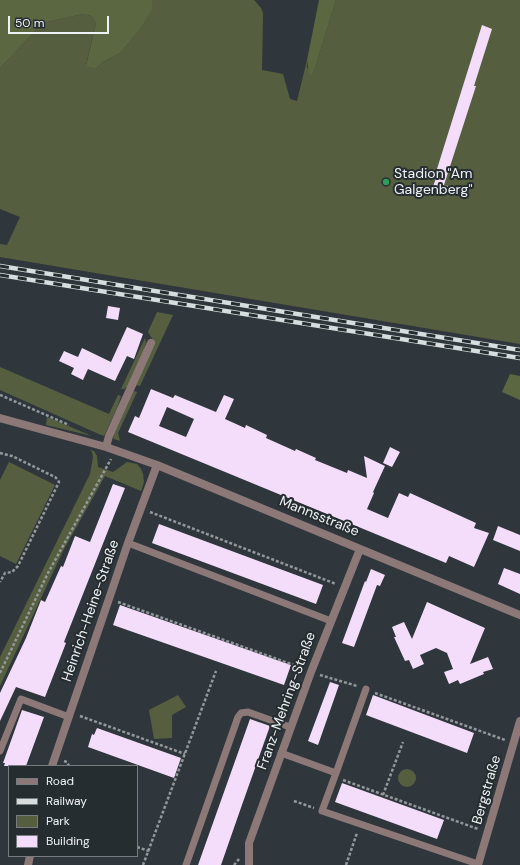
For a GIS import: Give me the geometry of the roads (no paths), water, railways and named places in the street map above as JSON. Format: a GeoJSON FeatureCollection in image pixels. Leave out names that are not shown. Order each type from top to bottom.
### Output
{"type":"FeatureCollection","features":[{"type":"Feature","properties":{"kind":"street"},"geometry":{"type":"LineString","coordinates":[[110,449],[109,436],[151,343]]}},
{"type":"Feature","properties":{"kind":"street","name":"Mannsstraße"},"geometry":{"type":"LineString","coordinates":[[0,418],[110,449],[157,465],[520,615]]}},
{"type":"Feature","properties":{"kind":"street","name":"Heinrich-Heine-Straße"},"geometry":{"type":"LineString","coordinates":[[52,765],[128,543],[157,465]]}},
{"type":"Feature","properties":{"kind":"street","name":"Franz-Mehring-Straße"},"geometry":{"type":"LineString","coordinates":[[249,865],[249,843],[311,672],[360,549]]}},
{"type":"Feature","properties":{"kind":"street","name":"Bergstraße"},"geometry":{"type":"LineString","coordinates":[[478,865],[520,721]]}},
{"type":"Feature","properties":{"kind":"lane"},"geometry":{"type":"LineString","coordinates":[[128,543],[331,621]]}},
{"type":"Feature","properties":{"kind":"lane"},"geometry":{"type":"LineString","coordinates":[[366,690],[322,811],[478,865]]}},
{"type":"Feature","properties":{"kind":"lane"},"geometry":{"type":"LineString","coordinates":[[0,751],[21,699],[69,715]]}},
{"type":"Feature","properties":{"kind":"lane"},"geometry":{"type":"LineString","coordinates":[[186,865],[238,717],[241,713],[248,712],[290,728]]}},
{"type":"Feature","properties":{"kind":"lane"},"geometry":{"type":"LineString","coordinates":[[281,753],[335,775]]}},
{"type":"Feature","properties":{"kind":"railway"},"geometry":{"type":"LineString","coordinates":[[0,266],[520,350]]}},
{"type":"Feature","properties":{"kind":"railway"},"geometry":{"type":"LineString","coordinates":[[0,275],[520,358]]}},
{"type":"Feature","properties":{"kind":"place","name":"Stadion \"Am Galgenberg\""},"geometry":{"type":"Point","coordinates":[386,182]}}]}
